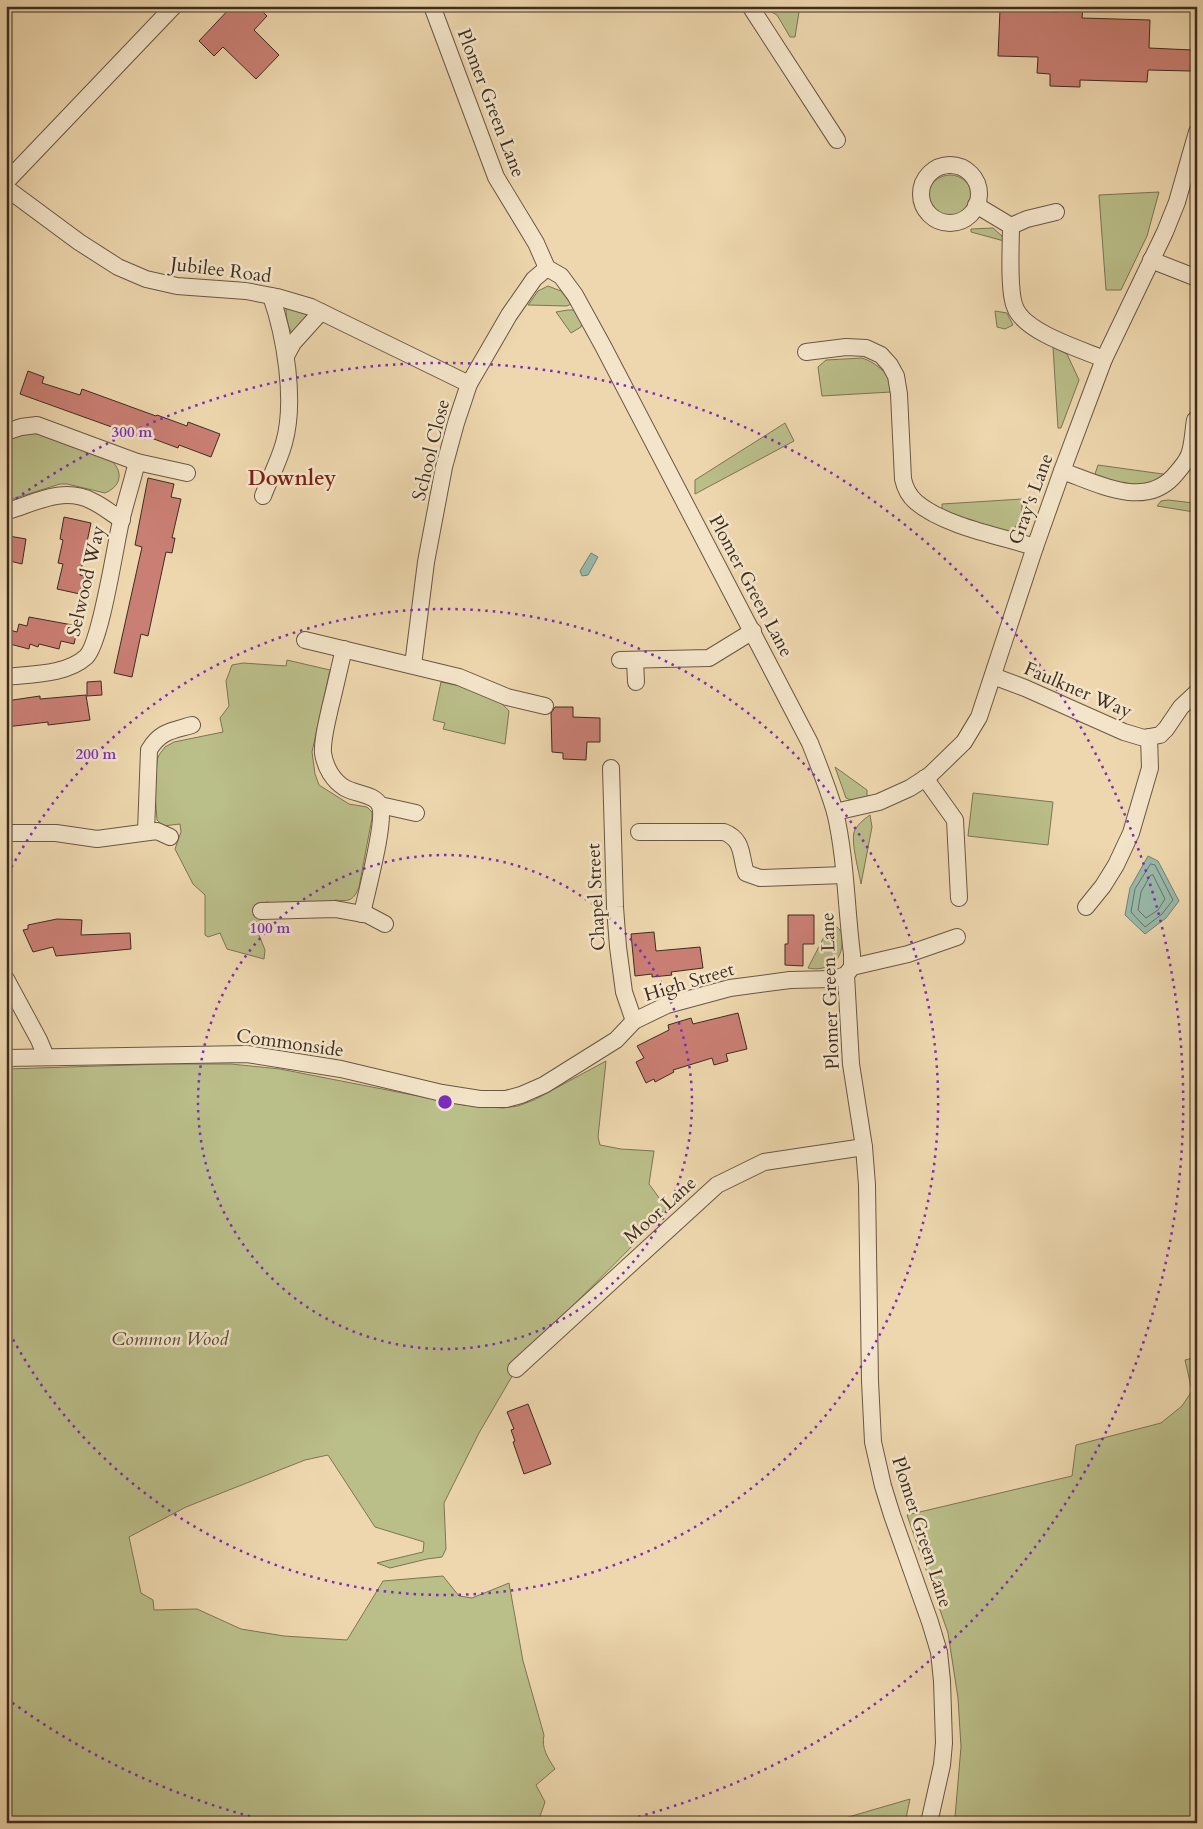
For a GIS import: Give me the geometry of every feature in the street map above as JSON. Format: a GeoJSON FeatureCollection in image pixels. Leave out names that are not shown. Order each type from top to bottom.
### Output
{"type":"FeatureCollection","features":[{"type":"Feature","properties":{"kind":"street"},"geometry":{"type":"LineString","coordinates":[[6,182],[174,6]]}},
{"type":"Feature","properties":{"kind":"street","name":"Plomer Green Lane"},"geometry":{"type":"LineString","coordinates":[[432,6],[496,177],[536,243],[547,268],[561,276],[575,295],[753,631],[810,743],[826,782],[835,812],[844,874],[852,954],[849,971],[851,1064],[864,1147],[868,1206],[870,1372],[873,1442],[883,1486],[934,1637],[942,1681],[944,1743],[929,1823]]}},
{"type":"Feature","properties":{"kind":"street"},"geometry":{"type":"LineString","coordinates":[[750,6],[837,140]]}},
{"type":"Feature","properties":{"kind":"street","name":"Gray's Lane"},"geometry":{"type":"LineString","coordinates":[[835,812],[879,802],[910,788],[925,778],[964,742],[979,717],[1062,471],[1104,359],[1165,232],[1177,202],[1197,134]]}},
{"type":"Feature","properties":{"kind":"street","name":"Jubilee Road"},"geometry":{"type":"LineString","coordinates":[[6,188],[79,242],[118,267],[146,279],[176,286],[246,291],[311,307],[469,384]]}},
{"type":"Feature","properties":{"kind":"street"},"geometry":{"type":"LineString","coordinates":[[976,205],[1011,226]]}},
{"type":"Feature","properties":{"kind":"street"},"geometry":{"type":"LineString","coordinates":[[1011,226],[1027,219],[1056,212]]}},
{"type":"Feature","properties":{"kind":"street"},"geometry":{"type":"LineString","coordinates":[[1011,226],[1012,295],[1015,308],[1022,319],[1052,336],[1104,359]]}},
{"type":"Feature","properties":{"kind":"street"},"geometry":{"type":"LineString","coordinates":[[1151,260],[1197,278]]}},
{"type":"Feature","properties":{"kind":"street","name":"School Close"},"geometry":{"type":"LineString","coordinates":[[413,665],[426,562],[444,467],[469,384],[509,315],[534,279],[547,268]]}},
{"type":"Feature","properties":{"kind":"street"},"geometry":{"type":"LineString","coordinates":[[263,496],[284,443],[288,425],[286,356],[278,317],[271,296]]}},
{"type":"Feature","properties":{"kind":"street"},"geometry":{"type":"LineString","coordinates":[[286,356],[293,343],[321,312]]}},
{"type":"Feature","properties":{"kind":"street"},"geometry":{"type":"LineString","coordinates":[[806,352],[846,347],[866,348],[881,355],[890,365],[896,376],[899,394],[903,479],[905,488],[914,501],[932,513],[956,523],[1035,547]]}},
{"type":"Feature","properties":{"kind":"street"},"geometry":{"type":"LineString","coordinates":[[1062,471],[1123,491],[1141,494],[1155,491],[1169,481],[1186,461],[1189,454],[1194,420]]}},
{"type":"Feature","properties":{"kind":"street"},"geometry":{"type":"LineString","coordinates":[[6,432],[21,426],[37,425],[137,462],[187,473]]}},
{"type":"Feature","properties":{"kind":"street","name":"Selwood Way"},"geometry":{"type":"LineString","coordinates":[[6,677],[54,671],[73,666],[87,656],[97,636],[122,520],[137,462]]}},
{"type":"Feature","properties":{"kind":"street","name":"Selwood Way"},"geometry":{"type":"LineString","coordinates":[[6,510],[54,495],[74,494],[92,500],[122,520]]}},
{"type":"Feature","properties":{"kind":"street"},"geometry":{"type":"LineString","coordinates":[[636,682],[628,660],[709,658],[753,631]]}},
{"type":"Feature","properties":{"kind":"street"},"geometry":{"type":"LineString","coordinates":[[305,640],[459,677],[508,697],[545,706]]}},
{"type":"Feature","properties":{"kind":"street"},"geometry":{"type":"LineString","coordinates":[[344,649],[326,728],[323,753],[330,772],[343,787],[375,798],[380,804],[416,813]]}},
{"type":"Feature","properties":{"kind":"street","name":"Faulkner Way"},"geometry":{"type":"LineString","coordinates":[[992,676],[1025,688],[1134,736],[1149,737],[1160,734],[1166,729],[1181,706],[1197,692]]}},
{"type":"Feature","properties":{"kind":"street"},"geometry":{"type":"LineString","coordinates":[[146,832],[149,750],[155,740],[166,732],[192,726]]}},
{"type":"Feature","properties":{"kind":"street","name":"Faulkner Way"},"geometry":{"type":"LineString","coordinates":[[1086,907],[1116,866],[1131,833],[1150,768],[1149,737]]}},
{"type":"Feature","properties":{"kind":"street","name":"Chapel Street"},"geometry":{"type":"LineString","coordinates":[[611,768],[618,947],[624,992],[634,1021]]}},
{"type":"Feature","properties":{"kind":"street"},"geometry":{"type":"LineString","coordinates":[[925,778],[955,820],[959,898]]}},
{"type":"Feature","properties":{"kind":"street"},"geometry":{"type":"LineString","coordinates":[[362,914],[381,825],[380,804]]}},
{"type":"Feature","properties":{"kind":"street"},"geometry":{"type":"LineString","coordinates":[[6,835],[11,833],[56,833],[97,839],[156,831],[170,837]]}},
{"type":"Feature","properties":{"kind":"street"},"geometry":{"type":"LineString","coordinates":[[640,832],[724,832],[734,836],[740,846],[746,873],[760,878],[844,874]]}},
{"type":"Feature","properties":{"kind":"street"},"geometry":{"type":"LineString","coordinates":[[261,911],[335,909],[362,914],[385,924]]}},
{"type":"Feature","properties":{"kind":"street","name":"High Street"},"geometry":{"type":"LineString","coordinates":[[506,1098],[521,1095],[544,1085],[616,1040],[634,1021],[667,1006],[730,988],[780,981],[833,979],[849,971],[908,954],[957,937]]}},
{"type":"Feature","properties":{"kind":"street"},"geometry":{"type":"LineString","coordinates":[[6,979],[39,1040],[46,1057]]}},
{"type":"Feature","properties":{"kind":"street","name":"Commonside"},"geometry":{"type":"LineString","coordinates":[[6,1058],[247,1054],[341,1070],[442,1093],[480,1099],[506,1098]]}},
{"type":"Feature","properties":{"kind":"street","name":"Moor Lane"},"geometry":{"type":"LineString","coordinates":[[516,1369],[717,1185],[764,1162],[864,1147]]}},
{"type":"Feature","properties":{"kind":"green space"},"geometry":{"type":"Polygon","coordinates":[[[760,6],[799,12],[795,37],[790,37],[777,15],[760,6]]]}},
{"type":"Feature","properties":{"kind":"green space"},"geometry":{"type":"Polygon","coordinates":[[[954,175],[966,181],[971,188],[971,206],[966,213],[959,218],[946,219],[938,216],[931,209],[928,193],[931,185],[938,178],[954,175]]]}},
{"type":"Feature","properties":{"kind":"green space"},"geometry":{"type":"Polygon","coordinates":[[[1159,192],[1147,236],[1121,290],[1106,290],[1099,195],[1159,192]]]}},
{"type":"Feature","properties":{"kind":"green space"},"geometry":{"type":"Polygon","coordinates":[[[993,228],[1002,236],[1004,241],[971,232],[971,229],[993,228]]]}},
{"type":"Feature","properties":{"kind":"green space"},"geometry":{"type":"Polygon","coordinates":[[[548,286],[561,291],[571,304],[567,306],[528,305],[538,291],[548,286]]]}},
{"type":"Feature","properties":{"kind":"green space"},"geometry":{"type":"Polygon","coordinates":[[[292,308],[308,315],[293,335],[286,312],[286,309],[292,308]]]}},
{"type":"Feature","properties":{"kind":"green space"},"geometry":{"type":"Polygon","coordinates":[[[574,310],[582,323],[581,327],[571,333],[556,312],[574,310]]]}},
{"type":"Feature","properties":{"kind":"green space"},"geometry":{"type":"Polygon","coordinates":[[[995,311],[1007,313],[1013,325],[1005,329],[997,327],[995,311]]]}},
{"type":"Feature","properties":{"kind":"green space"},"geometry":{"type":"Polygon","coordinates":[[[1053,347],[1067,354],[1079,380],[1061,428],[1058,428],[1053,347]]]}},
{"type":"Feature","properties":{"kind":"green space"},"geometry":{"type":"Polygon","coordinates":[[[862,358],[883,370],[889,380],[891,392],[822,396],[818,367],[826,360],[862,358]]]}},
{"type":"Feature","properties":{"kind":"green space"},"geometry":{"type":"Polygon","coordinates":[[[785,423],[794,441],[695,494],[695,480],[785,423]]]}},
{"type":"Feature","properties":{"kind":"green space"},"geometry":{"type":"Polygon","coordinates":[[[29,430],[107,457],[116,466],[118,471],[119,476],[116,486],[105,493],[60,484],[6,501],[6,438],[29,430]]]}},
{"type":"Feature","properties":{"kind":"green space"},"geometry":{"type":"Polygon","coordinates":[[[1098,465],[1170,475],[1137,488],[1103,480],[1095,474],[1098,465]]]}},
{"type":"Feature","properties":{"kind":"green space"},"geometry":{"type":"Polygon","coordinates":[[[1022,499],[1022,515],[1012,533],[942,513],[942,504],[1022,499]]]}},
{"type":"Feature","properties":{"kind":"green space"},"geometry":{"type":"Polygon","coordinates":[[[1161,501],[1194,503],[1194,512],[1157,506],[1161,501]]]}},
{"type":"Feature","properties":{"kind":"green space"},"geometry":{"type":"Polygon","coordinates":[[[287,660],[330,670],[312,752],[315,774],[319,785],[349,804],[367,807],[372,812],[372,818],[359,887],[355,895],[344,901],[335,900],[334,903],[282,904],[266,902],[257,930],[265,950],[264,959],[227,949],[220,933],[208,937],[205,935],[205,895],[193,884],[175,849],[181,832],[180,824],[163,826],[157,820],[155,793],[157,760],[165,747],[174,742],[223,732],[220,718],[229,706],[226,681],[232,665],[243,663],[286,666],[287,660]]]}},
{"type":"Feature","properties":{"kind":"green space"},"geometry":{"type":"Polygon","coordinates":[[[441,682],[487,694],[502,704],[509,711],[505,744],[443,729],[445,723],[433,720],[441,682]]]}},
{"type":"Feature","properties":{"kind":"green space"},"geometry":{"type":"Polygon","coordinates":[[[835,767],[867,790],[867,798],[851,800],[846,798],[835,767]]]}},
{"type":"Feature","properties":{"kind":"green space"},"geometry":{"type":"Polygon","coordinates":[[[973,793],[1053,802],[1048,845],[968,836],[973,793]]]}},
{"type":"Feature","properties":{"kind":"green space"},"geometry":{"type":"Polygon","coordinates":[[[870,815],[872,827],[861,884],[853,837],[857,827],[870,815]]]}},
{"type":"Feature","properties":{"kind":"green space"},"geometry":{"type":"Polygon","coordinates":[[[830,925],[840,930],[842,948],[840,954],[832,964],[815,969],[808,968],[830,925]]]}},
{"type":"Feature","properties":{"kind":"green space","name":"Common Wood"},"geometry":{"type":"Polygon","coordinates":[[[606,1061],[598,1137],[600,1145],[621,1149],[654,1151],[649,1184],[668,1210],[525,1354],[479,1433],[444,1503],[446,1549],[442,1557],[390,1568],[377,1563],[423,1552],[424,1542],[375,1527],[328,1455],[305,1460],[186,1507],[129,1537],[141,1593],[153,1600],[154,1610],[197,1609],[241,1629],[284,1636],[347,1640],[383,1581],[443,1576],[459,1596],[472,1598],[509,1583],[523,1661],[544,1735],[544,1749],[555,1769],[536,1785],[545,1802],[539,1819],[544,1823],[6,1823],[6,1069],[163,1064],[231,1064],[280,1069],[464,1105],[503,1108],[518,1106],[534,1100],[606,1061]]]}},
{"type":"Feature","properties":{"kind":"green space"},"geometry":{"type":"Polygon","coordinates":[[[1197,1357],[1197,1823],[956,1823],[961,1747],[958,1698],[948,1633],[907,1515],[1072,1476],[1076,1445],[1161,1423],[1182,1406],[1192,1391],[1185,1360],[1197,1357]]]}},
{"type":"Feature","properties":{"kind":"green space"},"geometry":{"type":"Polygon","coordinates":[[[910,1799],[905,1823],[828,1823],[910,1799]]]}},
{"type":"Feature","properties":{"kind":"water"},"geometry":{"type":"Polygon","coordinates":[[[591,553],[598,557],[588,575],[582,576],[580,571],[591,553]]]}},
{"type":"Feature","properties":{"kind":"water"},"geometry":{"type":"Polygon","coordinates":[[[1148,856],[1158,861],[1179,901],[1166,918],[1145,934],[1125,915],[1130,888],[1148,856]]]}},
{"type":"Feature","properties":{"kind":"building"},"geometry":{"type":"Polygon","coordinates":[[[232,6],[257,6],[267,16],[254,30],[279,55],[256,79],[223,47],[214,56],[199,41],[232,6]]]}},
{"type":"Feature","properties":{"kind":"building"},"geometry":{"type":"Polygon","coordinates":[[[1058,6],[1083,6],[1082,18],[1150,20],[1149,48],[1192,50],[1191,71],[1148,70],[1147,82],[1080,80],[1080,87],[1050,86],[1050,74],[1037,73],[1038,57],[998,56],[1000,10],[1058,12],[1058,6]]]}},
{"type":"Feature","properties":{"kind":"building"},"geometry":{"type":"Polygon","coordinates":[[[28,371],[44,377],[42,383],[80,395],[82,389],[156,416],[187,426],[188,422],[220,434],[211,457],[179,445],[178,448],[146,436],[145,439],[20,394],[28,371]]]}},
{"type":"Feature","properties":{"kind":"building"},"geometry":{"type":"Polygon","coordinates":[[[148,478],[174,484],[171,497],[181,499],[172,538],[175,538],[172,553],[166,552],[148,636],[141,634],[132,677],[114,673],[142,547],[135,545],[148,478]]]}},
{"type":"Feature","properties":{"kind":"building"},"geometry":{"type":"Polygon","coordinates":[[[64,517],[91,523],[80,575],[84,576],[80,594],[57,589],[63,564],[58,563],[63,540],[60,539],[64,517]]]}},
{"type":"Feature","properties":{"kind":"building"},"geometry":{"type":"Polygon","coordinates":[[[9,536],[26,539],[22,564],[6,560],[9,536]]]}},
{"type":"Feature","properties":{"kind":"building"},"geometry":{"type":"Polygon","coordinates":[[[29,617],[78,626],[74,644],[61,641],[59,649],[39,644],[38,647],[30,644],[29,649],[6,643],[6,629],[17,632],[19,624],[27,626],[29,617]]]}},
{"type":"Feature","properties":{"kind":"building"},"geometry":{"type":"Polygon","coordinates":[[[101,681],[102,695],[87,696],[87,682],[101,681]]]}},
{"type":"Feature","properties":{"kind":"building"},"geometry":{"type":"Polygon","coordinates":[[[86,695],[90,720],[6,727],[6,701],[40,696],[40,699],[86,695]]]}},
{"type":"Feature","properties":{"kind":"building"},"geometry":{"type":"Polygon","coordinates":[[[555,707],[573,707],[573,717],[600,718],[600,742],[587,742],[586,760],[563,759],[563,753],[552,752],[551,713],[555,707]]]}},
{"type":"Feature","properties":{"kind":"building"},"geometry":{"type":"Polygon","coordinates":[[[788,915],[814,915],[814,944],[803,944],[803,966],[785,965],[785,944],[788,944],[788,915]]]}},
{"type":"Feature","properties":{"kind":"building"},"geometry":{"type":"Polygon","coordinates":[[[57,919],[82,920],[81,935],[130,933],[131,949],[56,956],[53,947],[33,952],[23,930],[28,929],[28,925],[57,919]]]}},
{"type":"Feature","properties":{"kind":"building"},"geometry":{"type":"Polygon","coordinates":[[[654,932],[656,951],[700,947],[703,968],[671,972],[672,975],[652,977],[652,974],[635,976],[631,934],[654,932]]]}},
{"type":"Feature","properties":{"kind":"building"},"geometry":{"type":"Polygon","coordinates":[[[738,1013],[747,1049],[726,1054],[728,1061],[714,1065],[712,1058],[673,1070],[674,1072],[655,1082],[654,1079],[646,1083],[636,1062],[644,1058],[637,1046],[669,1030],[668,1025],[691,1018],[693,1024],[738,1013]]]}},
{"type":"Feature","properties":{"kind":"building"},"geometry":{"type":"Polygon","coordinates":[[[528,1404],[551,1464],[524,1474],[513,1442],[515,1441],[511,1430],[514,1429],[507,1412],[528,1404]]]}},
{"type":"Feature","properties":{"kind":"district","name":"Downley"},"geometry":{"type":"Point","coordinates":[292,478]}}]}
